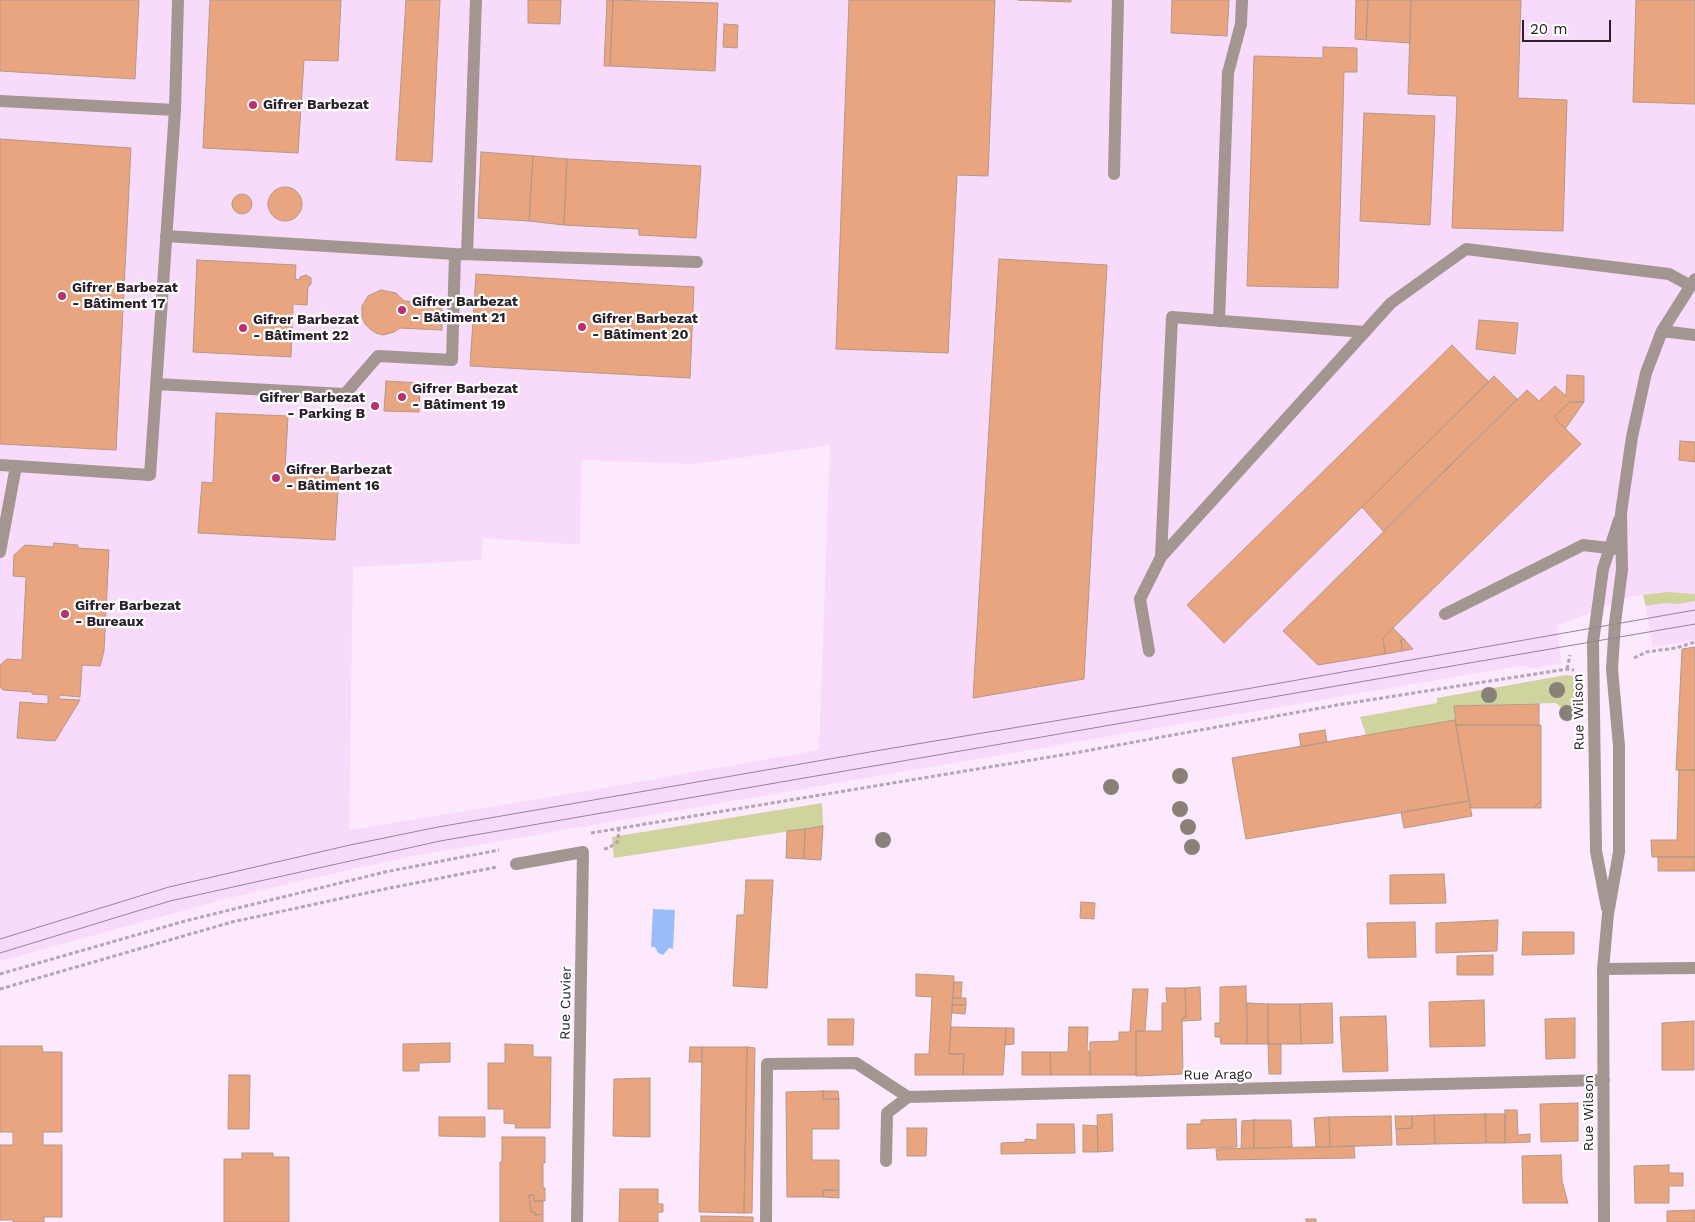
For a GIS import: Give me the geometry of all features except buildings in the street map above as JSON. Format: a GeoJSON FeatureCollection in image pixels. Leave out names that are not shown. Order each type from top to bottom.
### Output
{"type":"FeatureCollection","features":[{"type":"Feature","properties":{"kind":"street"},"geometry":{"type":"LineString","coordinates":[[0,466],[150,475],[175,110],[178,0]]}},
{"type":"Feature","properties":{"kind":"street"},"geometry":{"type":"LineString","coordinates":[[156,384],[345,394],[378,356],[452,360],[461,254],[476,0]]}},
{"type":"Feature","properties":{"kind":"street"},"geometry":{"type":"LineString","coordinates":[[1114,174],[1118,0]]}},
{"type":"Feature","properties":{"kind":"street"},"geometry":{"type":"LineString","coordinates":[[1218,321],[1228,73],[1241,24],[1242,0]]}},
{"type":"Feature","properties":{"kind":"street"},"geometry":{"type":"LineString","coordinates":[[0,101],[175,110]]}},
{"type":"Feature","properties":{"kind":"street"},"geometry":{"type":"LineString","coordinates":[[166,236],[461,254],[697,262]]}},
{"type":"Feature","properties":{"kind":"street"},"geometry":{"type":"LineString","coordinates":[[1149,651],[1140,599],[1161,557],[1392,302],[1466,249],[1669,274],[1693,283]]}},
{"type":"Feature","properties":{"kind":"street","name":"Rue Wilson"},"geometry":{"type":"LineString","coordinates":[[1604,1222],[1603,969],[1608,914],[1619,852],[1618,746],[1612,669],[1614,623],[1622,570],[1622,512],[1636,418],[1646,373],[1662,331],[1693,283]]}},
{"type":"Feature","properties":{"kind":"street"},"geometry":{"type":"LineString","coordinates":[[1161,557],[1172,317],[1365,332]]}},
{"type":"Feature","properties":{"kind":"street"},"geometry":{"type":"LineString","coordinates":[[1662,331],[1695,335]]}},
{"type":"Feature","properties":{"kind":"street"},"geometry":{"type":"LineString","coordinates":[[0,552],[16,466]]}},
{"type":"Feature","properties":{"kind":"street","name":"Rue Wilson"},"geometry":{"type":"LineString","coordinates":[[1608,914],[1596,852],[1593,642],[1603,569],[1608,548],[1622,512]]}},
{"type":"Feature","properties":{"kind":"street"},"geometry":{"type":"LineString","coordinates":[[1446,614],[1584,545],[1622,550]]}},
{"type":"Feature","properties":{"kind":"street"},"geometry":{"type":"LineString","coordinates":[[516,864],[583,852]]}},
{"type":"Feature","properties":{"kind":"street","name":"Rue Cuvier"},"geometry":{"type":"LineString","coordinates":[[577,1222],[583,852]]}},
{"type":"Feature","properties":{"kind":"street"},"geometry":{"type":"LineString","coordinates":[[1603,969],[1695,968]]}},
{"type":"Feature","properties":{"kind":"street"},"geometry":{"type":"LineString","coordinates":[[766,1222],[767,1064],[856,1063],[908,1097],[887,1112],[886,1161]]}},
{"type":"Feature","properties":{"kind":"street","name":"Rue Arago"},"geometry":{"type":"LineString","coordinates":[[908,1097],[1604,1080]]}},
{"type":"Feature","properties":{"kind":"path"},"geometry":{"type":"LineString","coordinates":[[1628,662],[1646,652],[1676,648],[1695,642]]}},
{"type":"Feature","properties":{"kind":"path"},"geometry":{"type":"LineString","coordinates":[[584,834],[1080,752],[1337,705],[1567,668],[1576,671]]}},
{"type":"Feature","properties":{"kind":"path"},"geometry":{"type":"LineString","coordinates":[[583,852],[609,848],[618,841],[619,828]]}},
{"type":"Feature","properties":{"kind":"path"},"geometry":{"type":"LineString","coordinates":[[0,974],[185,921],[385,872],[505,849]]}},
{"type":"Feature","properties":{"kind":"path"},"geometry":{"type":"LineString","coordinates":[[0,989],[232,922],[385,889],[516,864]]}},
{"type":"Feature","properties":{"kind":"shaded area"},"geometry":{"type":"Polygon","coordinates":[[[0,0],[1695,0],[1695,640],[1653,647],[1643,595],[1630,596],[1557,625],[1561,663],[1528,669],[1527,665],[1460,676],[418,855],[218,901],[0,961],[0,0]],[[830,445],[695,464],[581,460],[580,545],[483,538],[481,560],[353,567],[349,830],[819,750],[830,445]]]}},
{"type":"Feature","properties":{"kind":"green space"},"geometry":{"type":"Polygon","coordinates":[[[1668,592],[1695,594],[1695,601],[1646,606],[1643,595],[1668,592]]]}},
{"type":"Feature","properties":{"kind":"green space"},"geometry":{"type":"Polygon","coordinates":[[[1566,675],[1574,676],[1577,681],[1579,718],[1555,703],[1454,706],[1455,720],[1366,735],[1360,717],[1437,703],[1437,698],[1566,675]]]}},
{"type":"Feature","properties":{"kind":"green space"},"geometry":{"type":"Polygon","coordinates":[[[822,803],[823,826],[614,858],[612,837],[822,803]]]}},
{"type":"Feature","properties":{"kind":"water"},"geometry":{"type":"Polygon","coordinates":[[[653,909],[675,910],[673,949],[669,948],[663,955],[658,953],[655,947],[651,947],[653,909]]]}},
{"type":"Feature","properties":{"kind":"tram line"},"geometry":{"type":"LineString","coordinates":[[0,939],[169,887],[350,845],[438,827],[1695,610]]}},
{"type":"Feature","properties":{"kind":"tram line"},"geometry":{"type":"LineString","coordinates":[[0,953],[170,901],[440,841],[1695,624]]}},
{"type":"Feature","properties":{"kind":"place","name":"Gifrer Barbezat"},"geometry":{"type":"Point","coordinates":[253,105]}},
{"type":"Feature","properties":{"kind":"place","name":"Gifrer Barbezat - Bâtiment 17"},"geometry":{"type":"Point","coordinates":[62,296]}},
{"type":"Feature","properties":{"kind":"place","name":"Gifrer Barbezat - Bâtiment 21"},"geometry":{"type":"Point","coordinates":[402,310]}},
{"type":"Feature","properties":{"kind":"place","name":"Gifrer Barbezat - Bâtiment 20"},"geometry":{"type":"Point","coordinates":[582,327]}},
{"type":"Feature","properties":{"kind":"place","name":"Gifrer Barbezat - Bâtiment 22"},"geometry":{"type":"Point","coordinates":[243,328]}},
{"type":"Feature","properties":{"kind":"place","name":"Gifrer Barbezat - Bâtiment 19"},"geometry":{"type":"Point","coordinates":[402,397]}},
{"type":"Feature","properties":{"kind":"place","name":"Gifrer Barbezat - Parking B"},"geometry":{"type":"Point","coordinates":[375,406]}},
{"type":"Feature","properties":{"kind":"place","name":"Gifrer Barbezat - Bâtiment 16"},"geometry":{"type":"Point","coordinates":[276,478]}},
{"type":"Feature","properties":{"kind":"place","name":"Gifrer Barbezat - Bureaux"},"geometry":{"type":"Point","coordinates":[65,614]}}]}
